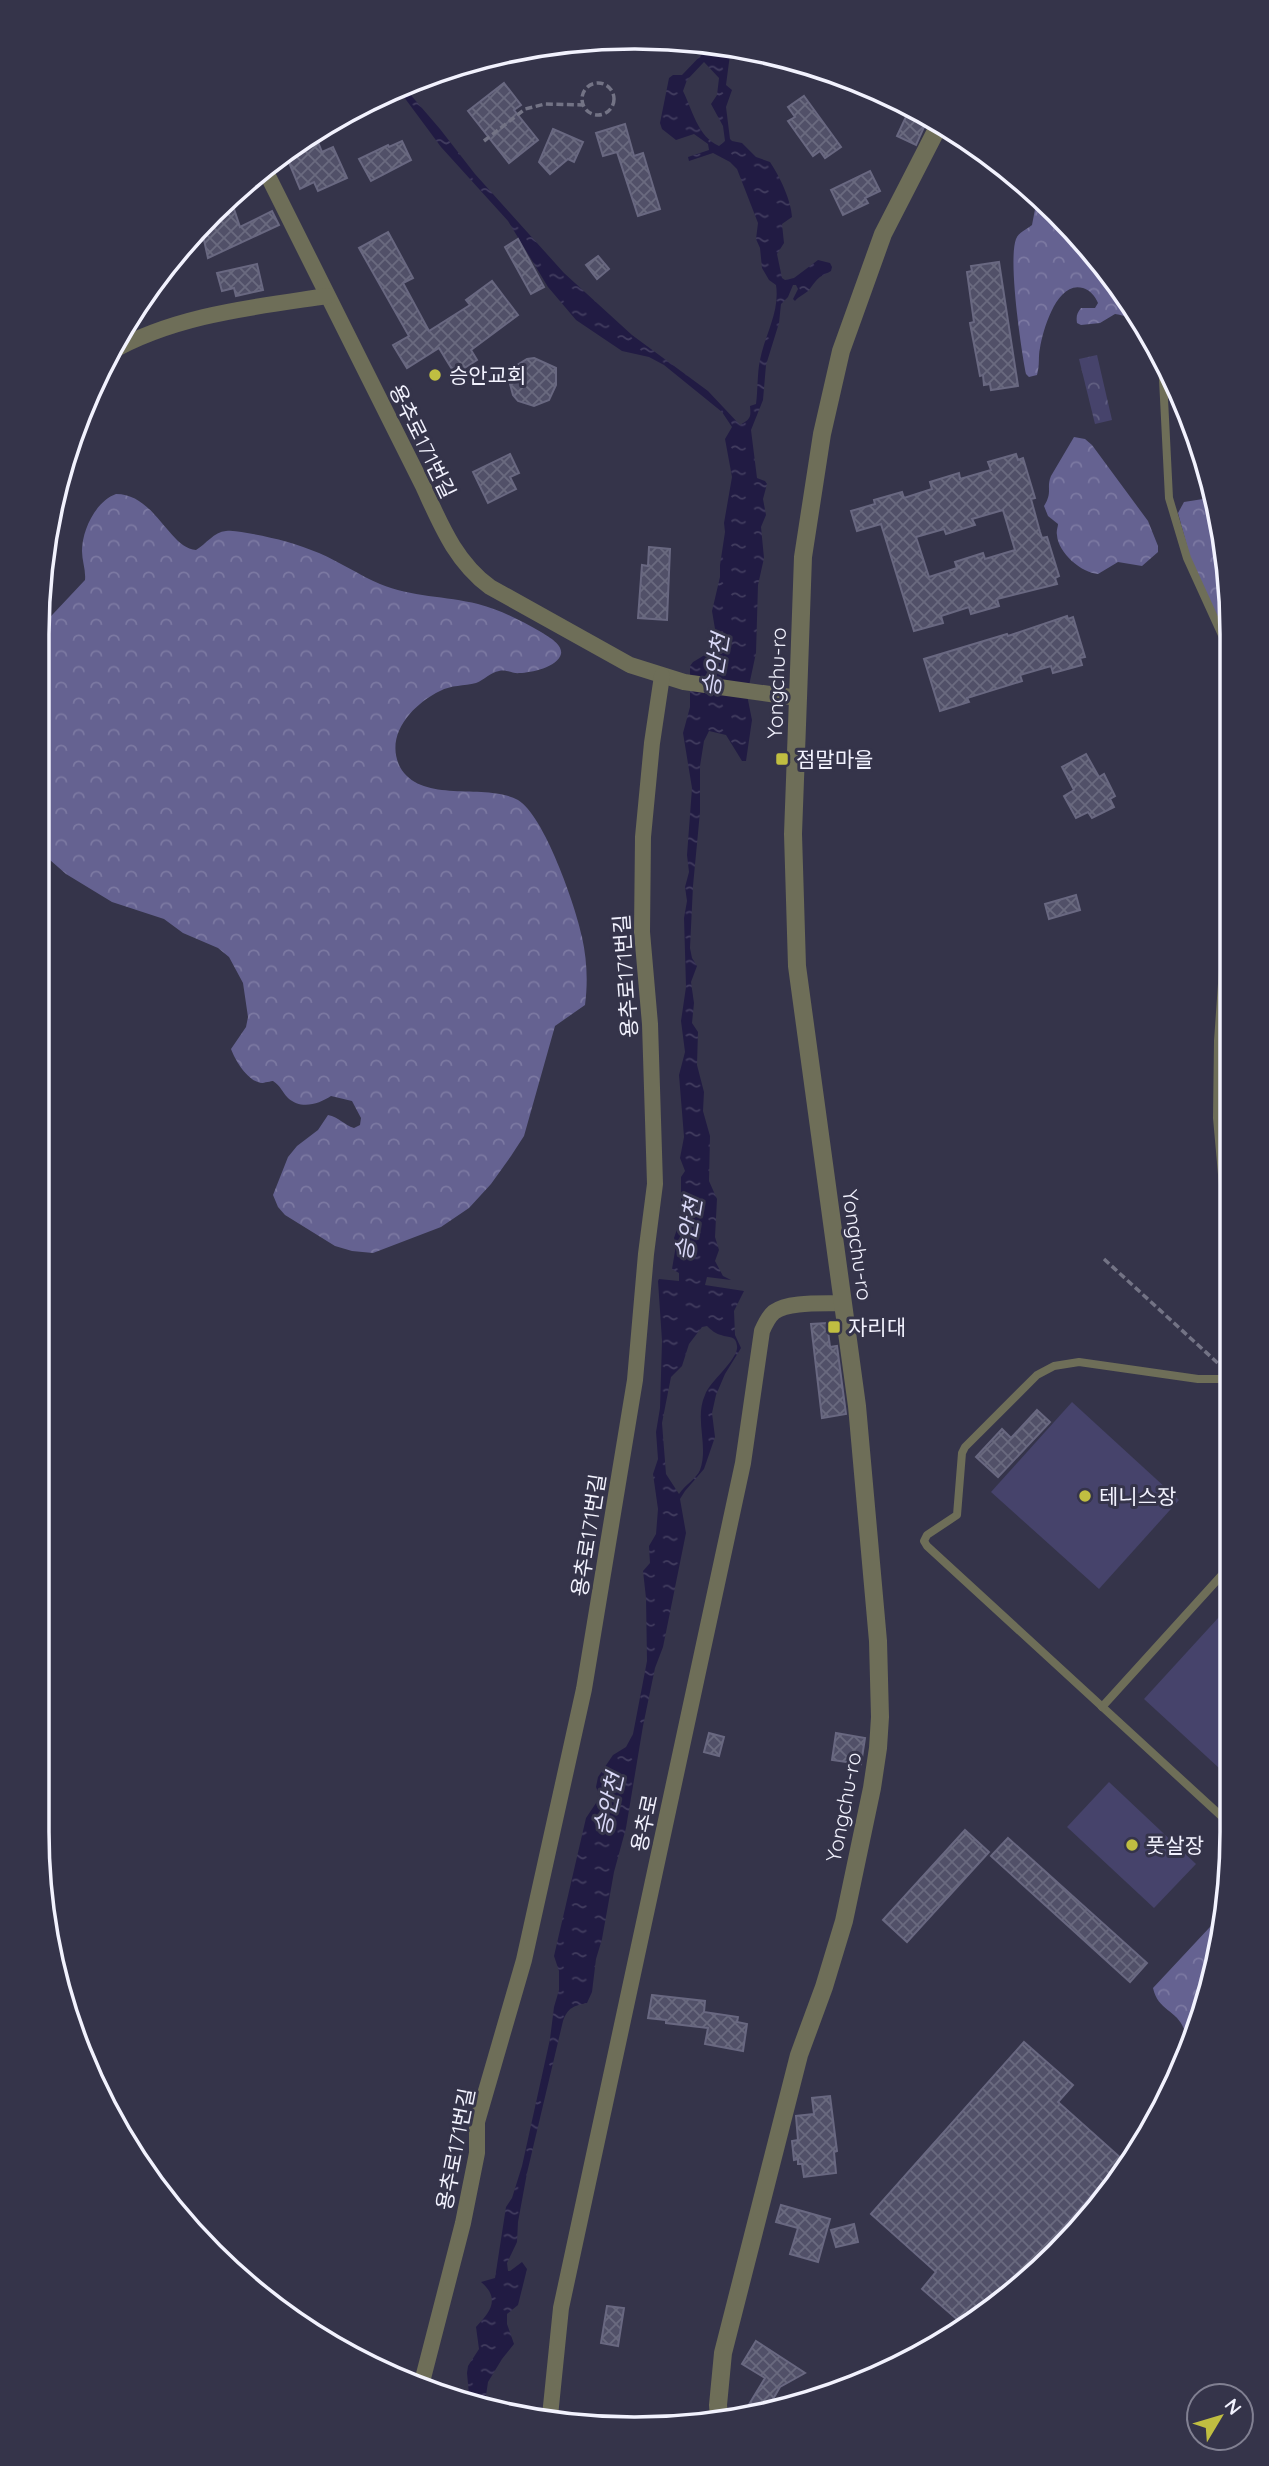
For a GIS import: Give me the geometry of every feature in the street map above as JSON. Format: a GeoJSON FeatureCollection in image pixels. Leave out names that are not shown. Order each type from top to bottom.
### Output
{"type":"FeatureCollection","features":[{"type":"Feature","properties":{"kind":"street","name":"Yongchu-ro"},"geometry":{"type":"LineString","coordinates":[[718,2411],[723,2353],[799,2055],[844,1921],[878,1748],[878,1641],[857,1406],[797,966],[793,834],[803,557],[822,434],[841,351],[883,234],[935,132]]}},
{"type":"Feature","properties":{"kind":"street","name":"용추로171번길"},"geometry":{"type":"LineString","coordinates":[[269,177],[423,486],[444,534],[459,558],[476,576],[490,587],[630,665],[684,682],[798,698]]}},
{"type":"Feature","properties":{"kind":"street"},"geometry":{"type":"LineString","coordinates":[[126,344],[165,329],[233,310],[327,296]]}},
{"type":"Feature","properties":{"kind":"street","name":"용추로171번길"},"geometry":{"type":"LineString","coordinates":[[423,2377],[463,2223],[477,2152],[477,2122],[524,1960],[584,1689],[635,1380],[655,1184],[650,1024],[642,932],[643,837],[662,676]]}},
{"type":"Feature","properties":{"kind":"street","name":"용추로"},"geometry":{"type":"LineString","coordinates":[[551,2411],[561,2308],[743,1463],[762,1331],[769,1318],[781,1308],[843,1303]]}},
{"type":"Feature","properties":{"kind":"lane"},"geometry":{"type":"LineString","coordinates":[[1163,384],[1170,498],[1187,558],[1220,630]]}},
{"type":"Feature","properties":{"kind":"lane"},"geometry":{"type":"LineString","coordinates":[[1220,1023],[1217,1118],[1220,1143]]}},
{"type":"Feature","properties":{"kind":"lane"},"geometry":{"type":"LineString","coordinates":[[1220,1379],[1198,1379],[1079,1362],[1065,1363],[1044,1370],[965,1447],[962,1452],[957,1514],[927,1535],[925,1541],[927,1546],[1220,1815]]}},
{"type":"Feature","properties":{"kind":"lane"},"geometry":{"type":"LineString","coordinates":[[1102,1707],[1220,1577]]}},
{"type":"Feature","properties":{"kind":"path"},"geometry":{"type":"LineString","coordinates":[[484,141],[525,108],[545,104],[583,105],[594,115],[604,114],[614,102],[612,91],[598,82],[588,85],[582,94],[583,105]]}},
{"type":"Feature","properties":{"kind":"path"},"geometry":{"type":"LineString","coordinates":[[1104,1259],[1220,1364]]}},
{"type":"Feature","properties":{"kind":"green space"},"geometry":{"type":"Polygon","coordinates":[[[1035,207],[1075,248],[1125,315],[1115,314],[1100,323],[1081,325],[1077,323],[1077,318],[1081,308],[1095,308],[1098,303],[1088,290],[1083,288],[1066,291],[1053,308],[1044,330],[1037,375],[1029,377],[1026,374],[1019,326],[1013,265],[1016,239],[1032,225],[1035,207]]]}},
{"type":"Feature","properties":{"kind":"green space"},"geometry":{"type":"Polygon","coordinates":[[[1097,355],[1112,420],[1095,424],[1079,359],[1097,355]]]}},
{"type":"Feature","properties":{"kind":"green space"},"geometry":{"type":"Polygon","coordinates":[[[1074,437],[1085,439],[1092,445],[1148,521],[1158,552],[1142,566],[1118,562],[1098,574],[1092,573],[1072,561],[1058,542],[1058,524],[1048,516],[1044,506],[1051,476],[1074,437]]]}},
{"type":"Feature","properties":{"kind":"green space"},"geometry":{"type":"Polygon","coordinates":[[[116,494],[130,496],[141,502],[186,547],[196,550],[218,534],[229,531],[286,542],[319,553],[392,588],[495,609],[541,632],[560,647],[559,659],[543,668],[525,673],[496,672],[476,683],[440,691],[411,712],[396,743],[400,767],[410,779],[423,786],[505,795],[518,800],[528,809],[548,842],[566,884],[579,923],[586,963],[585,1005],[555,1026],[524,1136],[491,1184],[469,1208],[441,1227],[373,1253],[335,1246],[285,1215],[273,1195],[288,1157],[297,1146],[318,1130],[328,1115],[354,1128],[360,1125],[361,1118],[352,1101],[331,1096],[316,1103],[299,1104],[288,1098],[273,1081],[257,1082],[247,1075],[231,1049],[246,1027],[248,1017],[243,983],[229,957],[218,948],[183,933],[164,919],[112,902],[66,874],[49,858],[49,618],[85,580],[82,551],[84,534],[96,510],[116,494]]]}},
{"type":"Feature","properties":{"kind":"green space"},"geometry":{"type":"Polygon","coordinates":[[[1204,500],[1215,558],[1220,624],[1190,557],[1178,513],[1184,502],[1204,500]]]}},
{"type":"Feature","properties":{"kind":"green space","name":"테니스장"},"geometry":{"type":"Polygon","coordinates":[[[1072,1402],[1179,1500],[1099,1589],[991,1492],[1072,1402]]]}},
{"type":"Feature","properties":{"kind":"green space"},"geometry":{"type":"Polygon","coordinates":[[[1220,1616],[1220,1769],[1144,1699],[1220,1616]]]}},
{"type":"Feature","properties":{"kind":"green space","name":"풋살장"},"geometry":{"type":"Polygon","coordinates":[[[1109,1782],[1196,1864],[1154,1908],[1067,1827],[1109,1782]]]}},
{"type":"Feature","properties":{"kind":"green space"},"geometry":{"type":"Polygon","coordinates":[[[1212,1924],[1200,1983],[1185,2031],[1177,2018],[1155,1996],[1153,1988],[1212,1924]]]}},
{"type":"Feature","properties":{"kind":"water","name":"승안천"},"geometry":{"type":"Polygon","coordinates":[[[703,53],[730,57],[726,85],[732,90],[726,107],[730,139],[742,143],[756,157],[770,162],[791,210],[792,217],[782,224],[784,243],[777,254],[782,278],[794,278],[818,260],[830,263],[832,267],[831,271],[818,279],[795,301],[793,299],[798,289],[793,285],[788,297],[781,304],[779,323],[766,365],[763,400],[751,430],[757,478],[767,484],[763,499],[766,515],[761,527],[764,558],[758,585],[756,653],[747,695],[752,720],[746,761],[742,761],[726,735],[709,731],[704,741],[700,766],[700,812],[690,948],[697,966],[691,982],[694,1003],[692,1023],[698,1032],[697,1065],[704,1092],[703,1111],[710,1136],[709,1181],[717,1199],[715,1237],[719,1250],[715,1261],[723,1276],[731,1280],[707,1277],[705,1285],[744,1291],[734,1311],[735,1335],[741,1348],[716,1395],[712,1413],[715,1437],[704,1469],[680,1499],[686,1533],[663,1647],[655,1668],[643,1726],[626,1828],[614,1872],[592,1992],[587,2003],[572,2008],[563,2021],[527,2173],[517,2242],[507,2263],[508,2271],[522,2262],[527,2269],[518,2305],[507,2314],[507,2324],[514,2344],[488,2382],[486,2398],[469,2393],[467,2373],[468,2366],[479,2349],[476,2327],[489,2311],[492,2300],[491,2294],[481,2282],[495,2278],[506,2207],[512,2198],[522,2166],[559,1990],[559,1971],[554,1956],[586,1818],[600,1797],[596,1787],[598,1777],[613,1755],[626,1747],[633,1734],[647,1661],[643,1571],[650,1563],[649,1546],[656,1534],[658,1509],[653,1474],[658,1459],[656,1432],[660,1408],[662,1341],[658,1281],[679,1281],[679,1273],[672,1269],[676,1245],[674,1238],[681,1217],[681,1177],[685,1171],[680,1158],[684,1137],[679,1075],[685,1052],[681,1021],[686,987],[684,918],[687,901],[685,887],[689,872],[687,855],[692,788],[683,733],[690,707],[690,666],[708,653],[713,643],[715,629],[712,611],[720,577],[724,523],[732,477],[725,439],[732,427],[722,412],[664,365],[649,357],[622,351],[576,320],[548,287],[508,221],[441,147],[404,97],[410,94],[475,174],[564,273],[632,335],[708,391],[740,425],[750,417],[750,406],[756,404],[759,365],[774,314],[776,285],[769,280],[762,268],[756,239],[758,223],[737,169],[713,153],[689,161],[688,157],[709,150],[708,144],[694,134],[676,140],[662,129],[660,123],[669,78],[682,75],[703,53]],[[704,62],[687,80],[683,91],[701,129],[719,146],[725,141],[723,126],[711,104],[717,95],[719,78],[704,62]],[[707,1326],[702,1327],[689,1344],[682,1366],[671,1377],[662,1423],[666,1474],[679,1494],[700,1470],[703,1451],[701,1413],[705,1395],[736,1351],[734,1338],[707,1326]]]}},
{"type":"Feature","properties":{"kind":"building"},"geometry":{"type":"Polygon","coordinates":[[[504,83],[521,105],[514,110],[538,140],[509,163],[468,111],[504,83]]]}},
{"type":"Feature","properties":{"kind":"building"},"geometry":{"type":"Polygon","coordinates":[[[804,96],[841,147],[825,158],[820,151],[813,156],[788,121],[795,117],[788,107],[804,96]]]}},
{"type":"Feature","properties":{"kind":"building"},"geometry":{"type":"Polygon","coordinates":[[[906,116],[925,126],[916,145],[897,136],[906,116]]]}},
{"type":"Feature","properties":{"kind":"building"},"geometry":{"type":"Polygon","coordinates":[[[625,124],[634,156],[643,153],[660,209],[638,216],[617,152],[603,156],[596,133],[625,124]]]}},
{"type":"Feature","properties":{"kind":"building"},"geometry":{"type":"Polygon","coordinates":[[[553,129],[583,142],[574,162],[568,159],[550,174],[539,162],[553,129]]]}},
{"type":"Feature","properties":{"kind":"building"},"geometry":{"type":"Polygon","coordinates":[[[402,141],[411,160],[371,181],[359,159],[402,141]]]}},
{"type":"Feature","properties":{"kind":"building"},"geometry":{"type":"Polygon","coordinates":[[[318,142],[322,152],[333,147],[347,178],[318,191],[314,182],[300,189],[289,162],[318,142]]]}},
{"type":"Feature","properties":{"kind":"building"},"geometry":{"type":"Polygon","coordinates":[[[870,171],[880,191],[865,198],[868,203],[843,215],[831,190],[870,171]]]}},
{"type":"Feature","properties":{"kind":"building"},"geometry":{"type":"Polygon","coordinates":[[[233,207],[240,227],[272,211],[279,225],[208,258],[204,240],[201,241],[233,207]]]}},
{"type":"Feature","properties":{"kind":"building"},"geometry":{"type":"Polygon","coordinates":[[[388,232],[413,278],[403,283],[429,331],[470,305],[466,300],[492,281],[518,315],[471,350],[477,360],[455,374],[439,348],[407,368],[393,345],[409,336],[359,248],[388,232]]]}},
{"type":"Feature","properties":{"kind":"building"},"geometry":{"type":"Polygon","coordinates":[[[518,239],[544,287],[531,294],[505,247],[518,239]]]}},
{"type":"Feature","properties":{"kind":"building"},"geometry":{"type":"Polygon","coordinates":[[[598,256],[609,269],[597,279],[586,265],[598,256]]]}},
{"type":"Feature","properties":{"kind":"building"},"geometry":{"type":"Polygon","coordinates":[[[999,262],[1018,386],[991,390],[990,384],[984,385],[983,375],[980,376],[970,323],[974,322],[967,272],[972,271],[971,266],[999,262]]]}},
{"type":"Feature","properties":{"kind":"building"},"geometry":{"type":"Polygon","coordinates":[[[257,264],[263,290],[236,296],[234,288],[222,291],[217,273],[257,264]]]}},
{"type":"Feature","properties":{"kind":"building"},"geometry":{"type":"Polygon","coordinates":[[[534,358],[556,368],[556,385],[549,400],[534,406],[518,401],[513,395],[509,380],[514,367],[534,358]]]}},
{"type":"Feature","properties":{"kind":"building"},"geometry":{"type":"Polygon","coordinates":[[[510,454],[519,473],[510,477],[516,489],[488,503],[473,472],[510,454]]]}},
{"type":"Feature","properties":{"kind":"building"},"geometry":{"type":"Polygon","coordinates":[[[1016,454],[1018,460],[1023,458],[1035,498],[1031,499],[1040,532],[1042,538],[1047,537],[1059,576],[1055,578],[1057,584],[997,599],[999,606],[971,614],[969,607],[941,616],[943,623],[914,631],[881,524],[857,531],[851,511],[875,504],[874,500],[902,492],[904,498],[932,489],[930,482],[959,473],[960,479],[991,470],[988,462],[1016,454]],[[1003,510],[972,519],[975,525],[946,534],[944,529],[916,537],[929,577],[957,568],[955,562],[983,553],[985,559],[1015,550],[1003,510]]]}},
{"type":"Feature","properties":{"kind":"building"},"geometry":{"type":"Polygon","coordinates":[[[649,547],[670,549],[667,620],[638,618],[642,565],[648,566],[649,547]]]}},
{"type":"Feature","properties":{"kind":"building"},"geometry":{"type":"Polygon","coordinates":[[[1067,616],[1068,619],[1073,617],[1085,657],[1080,658],[1082,665],[1053,673],[1051,666],[1020,675],[1022,681],[967,698],[969,702],[940,711],[924,659],[1007,634],[1008,636],[1067,616]]]}},
{"type":"Feature","properties":{"kind":"building"},"geometry":{"type":"Polygon","coordinates":[[[1086,754],[1099,777],[1104,774],[1115,796],[1110,799],[1114,807],[1092,818],[1088,812],[1076,818],[1064,796],[1074,790],[1062,767],[1086,754]]]}},
{"type":"Feature","properties":{"kind":"building"},"geometry":{"type":"Polygon","coordinates":[[[1076,895],[1080,910],[1049,919],[1045,904],[1076,895]]]}},
{"type":"Feature","properties":{"kind":"building"},"geometry":{"type":"Polygon","coordinates":[[[827,1323],[830,1347],[837,1346],[846,1414],[822,1418],[811,1324],[827,1323]]]}},
{"type":"Feature","properties":{"kind":"building"},"geometry":{"type":"Polygon","coordinates":[[[1037,1410],[1050,1422],[998,1477],[976,1457],[1002,1429],[1011,1438],[1037,1410]]]}},
{"type":"Feature","properties":{"kind":"building"},"geometry":{"type":"Polygon","coordinates":[[[709,1733],[724,1737],[719,1756],[704,1752],[709,1733]]]}},
{"type":"Feature","properties":{"kind":"building"},"geometry":{"type":"Polygon","coordinates":[[[836,1733],[865,1738],[861,1764],[832,1760],[836,1733]]]}},
{"type":"Feature","properties":{"kind":"building"},"geometry":{"type":"Polygon","coordinates":[[[965,1830],[989,1852],[907,1942],[883,1920],[965,1830]]]}},
{"type":"Feature","properties":{"kind":"building"},"geometry":{"type":"Polygon","coordinates":[[[1008,1838],[1147,1963],[1130,1982],[991,1856],[1008,1838]]]}},
{"type":"Feature","properties":{"kind":"building"},"geometry":{"type":"Polygon","coordinates":[[[652,1995],[705,2001],[704,2012],[738,2017],[737,2022],[747,2024],[743,2051],[705,2044],[708,2028],[648,2018],[652,1995]]]}},
{"type":"Feature","properties":{"kind":"building"},"geometry":{"type":"Polygon","coordinates":[[[1024,2042],[1073,2085],[1058,2102],[1120,2158],[1102,2183],[1037,2257],[991,2296],[957,2320],[922,2289],[936,2272],[871,2214],[1024,2042]]]}},
{"type":"Feature","properties":{"kind":"building"},"geometry":{"type":"Polygon","coordinates":[[[830,2096],[837,2151],[834,2152],[836,2173],[804,2177],[802,2164],[798,2164],[798,2159],[794,2160],[792,2141],[798,2140],[796,2116],[814,2114],[812,2098],[830,2096]]]}},
{"type":"Feature","properties":{"kind":"building"},"geometry":{"type":"Polygon","coordinates":[[[781,2205],[830,2219],[818,2262],[790,2254],[798,2228],[776,2222],[781,2205]]]}},
{"type":"Feature","properties":{"kind":"building"},"geometry":{"type":"Polygon","coordinates":[[[854,2224],[858,2242],[836,2247],[831,2230],[854,2224]]]}},
{"type":"Feature","properties":{"kind":"building"},"geometry":{"type":"Polygon","coordinates":[[[607,2306],[624,2308],[618,2346],[601,2343],[607,2306]]]}},
{"type":"Feature","properties":{"kind":"building"},"geometry":{"type":"Polygon","coordinates":[[[756,2341],[805,2373],[780,2387],[772,2400],[748,2406],[765,2378],[742,2364],[756,2341]]]}},
{"type":"Feature","properties":{"kind":"place","name":"승안교회"},"geometry":{"type":"Point","coordinates":[435,375]}},
{"type":"Feature","properties":{"kind":"place","name":"점말마을"},"geometry":{"type":"Point","coordinates":[782,759]}},
{"type":"Feature","properties":{"kind":"place","name":"자리대"},"geometry":{"type":"Point","coordinates":[834,1327]}},
{"type":"Feature","properties":{"kind":"place","name":"테니스장"},"geometry":{"type":"Point","coordinates":[1085,1496]}},
{"type":"Feature","properties":{"kind":"place","name":"풋살장"},"geometry":{"type":"Point","coordinates":[1132,1845]}}]}
